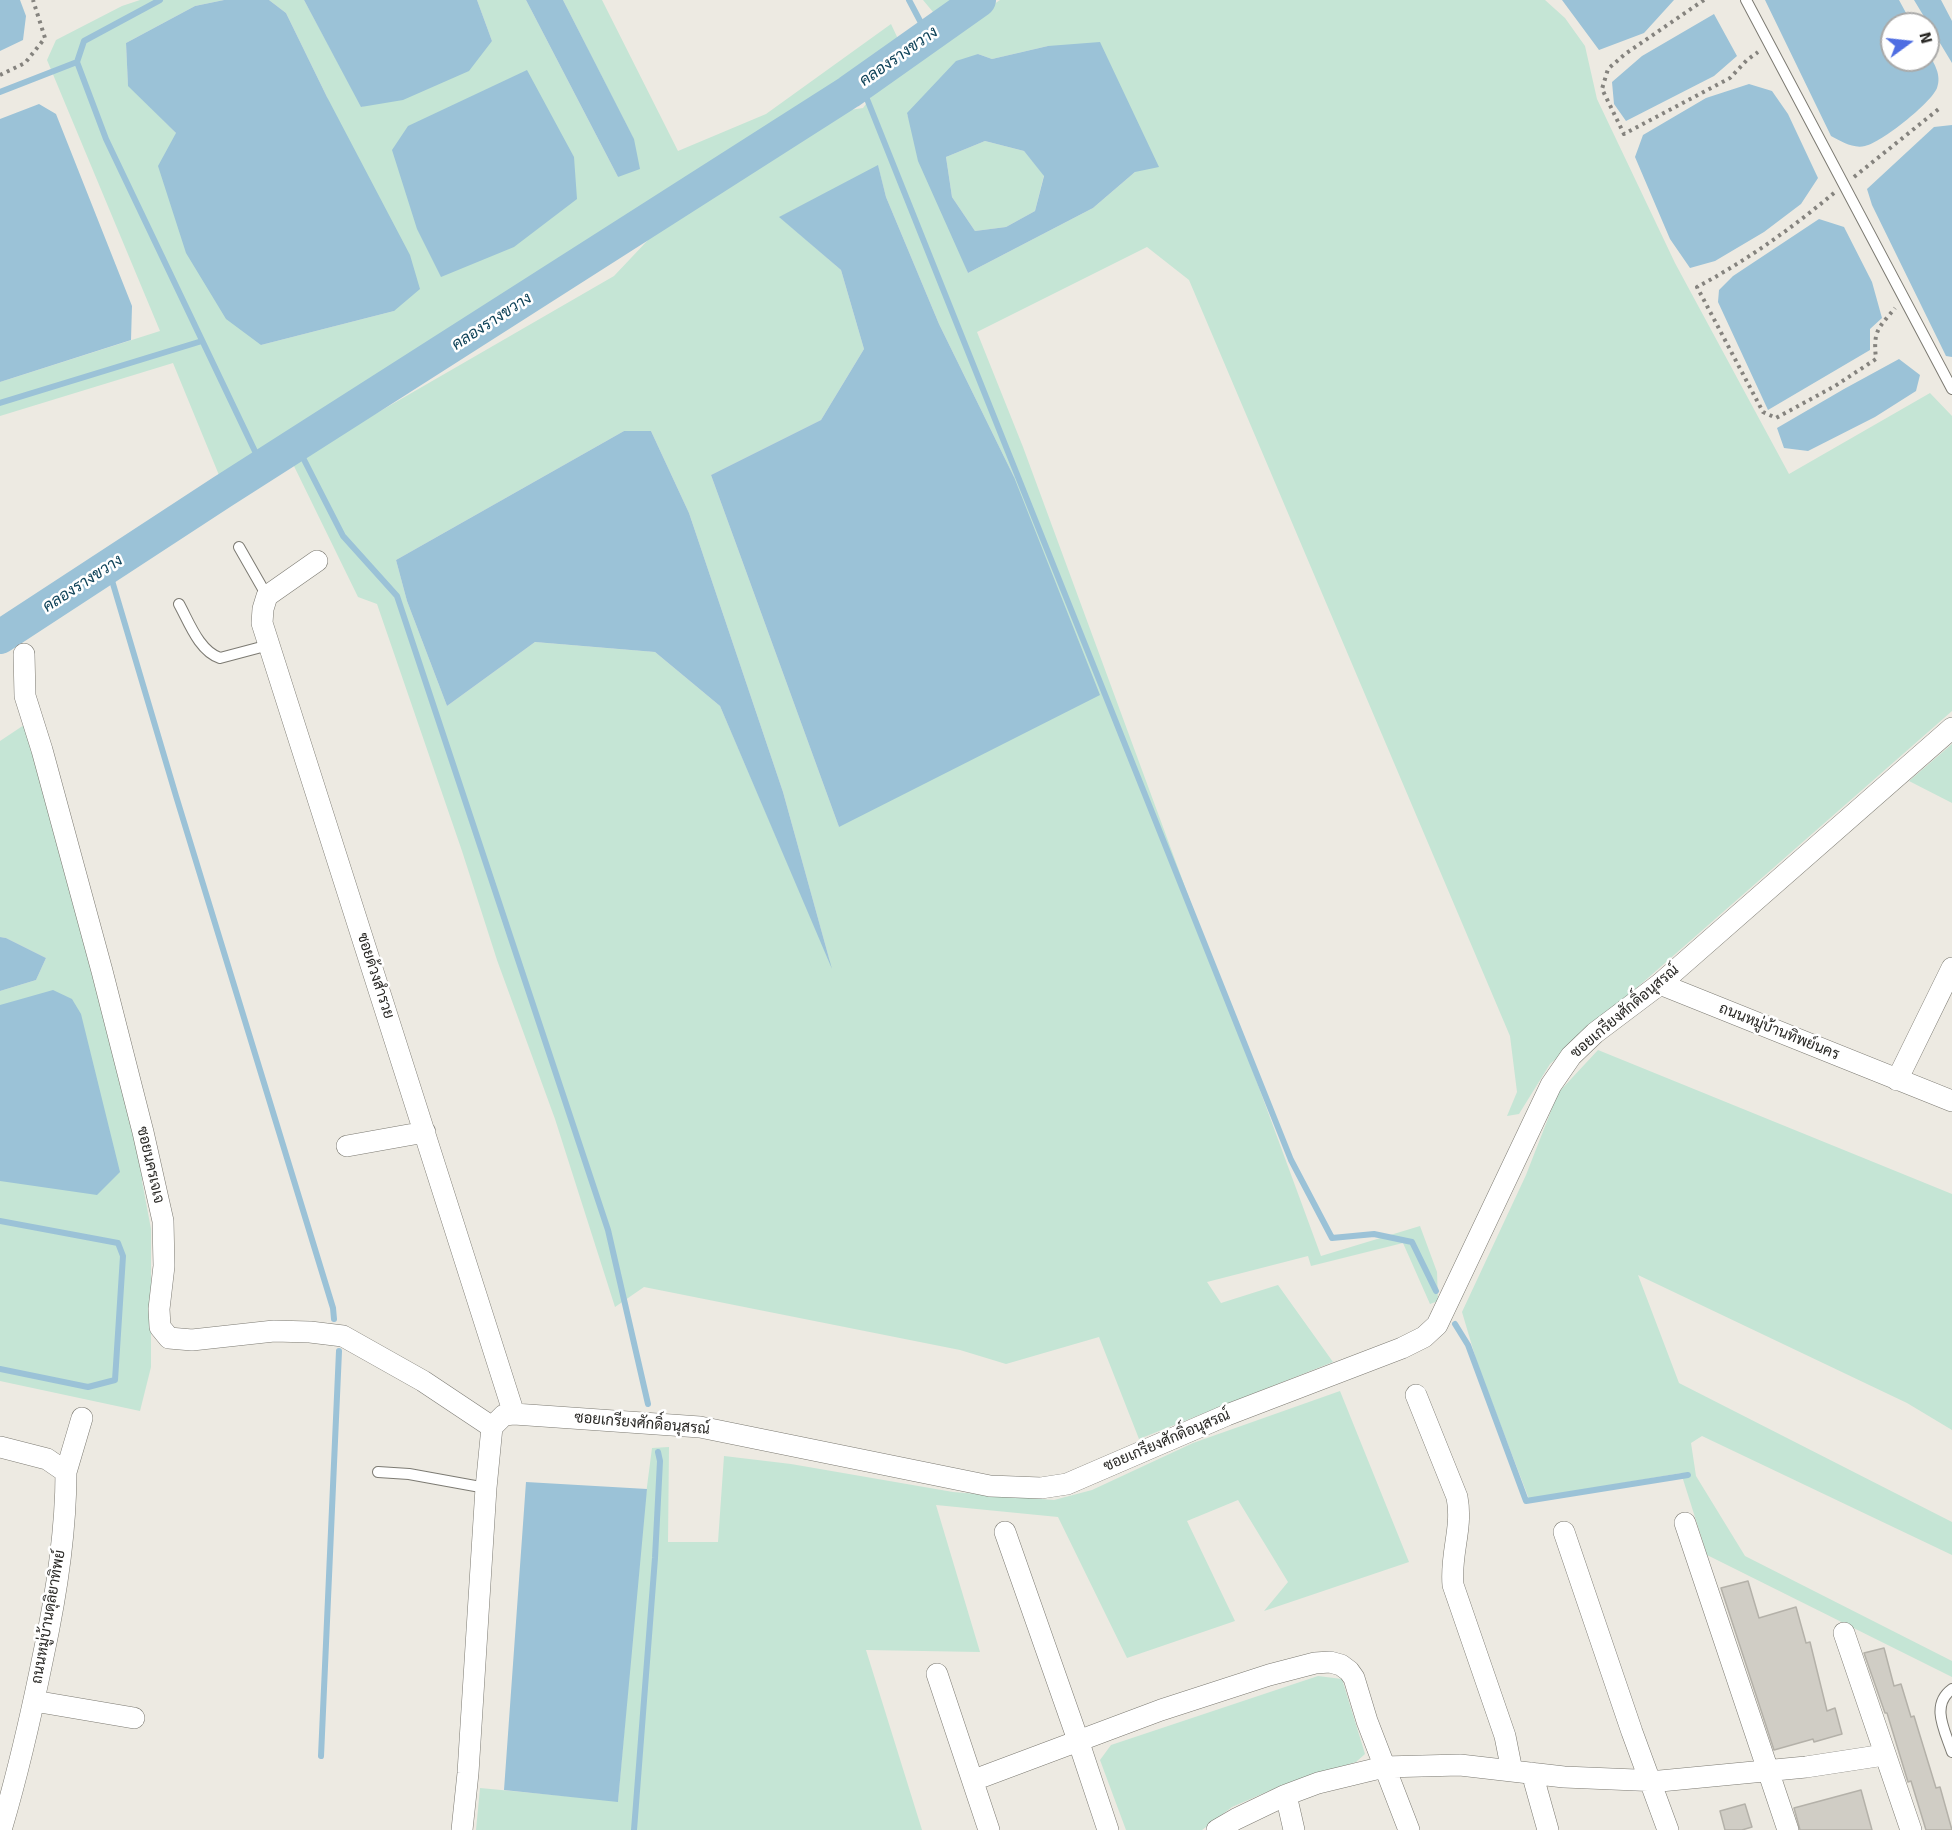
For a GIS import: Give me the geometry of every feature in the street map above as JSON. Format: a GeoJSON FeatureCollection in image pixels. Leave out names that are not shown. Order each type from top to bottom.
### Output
{"type":"FeatureCollection","features":[{"type":"Feature","properties":{"kind":"street"},"geometry":{"type":"LineString","coordinates":[[267,596],[317,561]]}},
{"type":"Feature","properties":{"kind":"street","name":"ซอยด้วงสำรวย"},"geometry":{"type":"LineString","coordinates":[[267,596],[262,623],[514,1414]]}},
{"type":"Feature","properties":{"kind":"street","name":"ซอยนครเจเจ"},"geometry":{"type":"LineString","coordinates":[[24,654],[25,696],[42,750],[102,971],[163,1221],[164,1266],[159,1310],[160,1327],[169,1338],[192,1340],[274,1331],[343,1336],[423,1381],[492,1427]]}},
{"type":"Feature","properties":{"kind":"street","name":"ซอยเกรียงศักดิ์อนุสรณ์"},"geometry":{"type":"LineString","coordinates":[[514,1414],[700,1427],[990,1486],[1041,1488],[1067,1484],[1227,1415],[1402,1348],[1425,1337],[1437,1325],[1551,1085],[1571,1056],[1660,984],[1952,728]]}},
{"type":"Feature","properties":{"kind":"street"},"geometry":{"type":"LineString","coordinates":[[1898,1080],[1952,968]]}},
{"type":"Feature","properties":{"kind":"street","name":"ถนนหมู่บ้านทิพย์นคร"},"geometry":{"type":"LineString","coordinates":[[1660,984],[1952,1101]]}},
{"type":"Feature","properties":{"kind":"street"},"geometry":{"type":"LineString","coordinates":[[347,1146],[425,1132]]}},
{"type":"Feature","properties":{"kind":"street"},"geometry":{"type":"LineString","coordinates":[[1416,1395],[1457,1497],[1460,1511],[1460,1525],[1452,1568],[1453,1585],[1505,1736],[1548,1830]]}},
{"type":"Feature","properties":{"kind":"street"},"geometry":{"type":"LineString","coordinates":[[462,1830],[492,1427],[504,1415],[514,1414]]}},
{"type":"Feature","properties":{"kind":"street","name":"ถนนหมู่บ้านดุลิยาทิพย์"},"geometry":{"type":"LineString","coordinates":[[1,1830],[34,1701],[54,1602],[66,1499],[66,1472],[82,1418]]}},
{"type":"Feature","properties":{"kind":"street"},"geometry":{"type":"LineString","coordinates":[[0,1447],[46,1459],[66,1472]]}},
{"type":"Feature","properties":{"kind":"street"},"geometry":{"type":"LineString","coordinates":[[1685,1523],[1788,1830]]}},
{"type":"Feature","properties":{"kind":"street"},"geometry":{"type":"LineString","coordinates":[[1005,1532],[1108,1830]]}},
{"type":"Feature","properties":{"kind":"street"},"geometry":{"type":"LineString","coordinates":[[1564,1532],[1668,1830]]}},
{"type":"Feature","properties":{"kind":"street"},"geometry":{"type":"LineString","coordinates":[[1844,1633],[1911,1830]]}},
{"type":"Feature","properties":{"kind":"street"},"geometry":{"type":"LineString","coordinates":[[974,1780],[1078,1740],[1269,1675],[1315,1663],[1330,1662],[1341,1665],[1354,1678],[1367,1721],[1409,1830]]}},
{"type":"Feature","properties":{"kind":"street"},"geometry":{"type":"LineString","coordinates":[[937,1674],[989,1830]]}},
{"type":"Feature","properties":{"kind":"street"},"geometry":{"type":"LineString","coordinates":[[34,1701],[135,1718]]}},
{"type":"Feature","properties":{"kind":"street"},"geometry":{"type":"LineString","coordinates":[[1217,1830],[1236,1819],[1318,1783],[1384,1767],[1460,1765],[1651,1781],[1769,1771],[1884,1755]]}},
{"type":"Feature","properties":{"kind":"street"},"geometry":{"type":"LineString","coordinates":[[1286,1796],[1294,1830]]}},
{"type":"Feature","properties":{"kind":"lane"},"geometry":{"type":"LineString","coordinates":[[1746,0],[1952,390]]}},
{"type":"Feature","properties":{"kind":"lane"},"geometry":{"type":"LineString","coordinates":[[239,547],[267,596]]}},
{"type":"Feature","properties":{"kind":"lane"},"geometry":{"type":"LineString","coordinates":[[179,604],[202,645],[212,655],[220,658],[269,645]]}},
{"type":"Feature","properties":{"kind":"lane"},"geometry":{"type":"LineString","coordinates":[[378,1472],[409,1474],[486,1488]]}},
{"type":"Feature","properties":{"kind":"lane"},"geometry":{"type":"LineString","coordinates":[[1952,1689],[1942,1697],[1940,1707],[1952,1752]]}},
{"type":"Feature","properties":{"kind":"path"},"geometry":{"type":"LineString","coordinates":[[0,75],[25,63],[45,38],[33,0]]}},
{"type":"Feature","properties":{"kind":"path"},"geometry":{"type":"LineString","coordinates":[[1704,0],[1624,54],[1608,69],[1602,89],[1624,134],[1730,78],[1747,60],[1769,45]]}},
{"type":"Feature","properties":{"kind":"path"},"geometry":{"type":"LineString","coordinates":[[1904,298],[1876,332],[1876,359],[1835,386],[1776,418],[1763,412],[1697,287],[1720,275],[1801,221],[1940,108]]}},
{"type":"Feature","properties":{"kind":"green space"},"geometry":{"type":"Polygon","coordinates":[[[140,0],[224,0],[195,6],[126,43],[128,85],[176,133],[261,345],[394,311],[327,97],[286,13],[269,0],[304,0],[362,107],[492,41],[477,0],[526,0],[618,177],[634,140],[563,0],[602,0],[678,151],[766,114],[891,24],[899,41],[813,103],[689,175],[221,480],[173,363],[0,416],[0,382],[160,331],[47,60],[56,40],[122,6],[140,0]]]}},
{"type":"Feature","properties":{"kind":"green space"},"geometry":{"type":"Polygon","coordinates":[[[923,0],[969,0],[951,14],[938,18],[923,0]]]}},
{"type":"Feature","properties":{"kind":"green space"},"geometry":{"type":"Polygon","coordinates":[[[1000,0],[1545,0],[1565,18],[1585,46],[1597,99],[1675,263],[1789,474],[1930,393],[1952,416],[1952,711],[1550,1064],[1519,1114],[1507,1116],[1517,1092],[1510,1036],[1189,280],[1147,247],[977,332],[1023,447],[1321,1256],[1420,1226],[1437,1272],[1438,1301],[1430,1304],[1403,1243],[1311,1266],[1308,1256],[1207,1282],[1221,1303],[1278,1285],[1333,1362],[1139,1439],[1099,1337],[1006,1364],[960,1350],[644,1287],[615,1307],[555,1119],[497,960],[377,604],[358,597],[292,462],[614,276],[648,240],[654,226],[837,112],[863,108],[887,75],[921,55],[1000,0]],[[1048,46],[992,59],[978,54],[907,114],[968,273],[1093,208],[1135,172],[1048,46]],[[878,166],[780,217],[841,270],[864,349],[821,420],[711,475],[839,827],[1014,477],[939,324],[886,197],[878,166]],[[624,431],[396,560],[407,601],[447,706],[535,642],[655,652],[720,706],[830,962],[783,792],[689,513],[651,431],[624,431]]]}},
{"type":"Feature","properties":{"kind":"green space"},"geometry":{"type":"Polygon","coordinates":[[[985,141],[1024,151],[1044,175],[1035,211],[1006,227],[975,231],[952,197],[946,157],[985,141]]]}},
{"type":"Feature","properties":{"kind":"green space"},"geometry":{"type":"Polygon","coordinates":[[[24,725],[42,778],[145,1166],[142,1181],[151,1229],[151,1367],[140,1411],[0,1381],[0,991],[36,980],[46,958],[0,937],[0,741],[24,725]]]}},
{"type":"Feature","properties":{"kind":"green space"},"geometry":{"type":"Polygon","coordinates":[[[1952,744],[1952,803],[1909,781],[1952,744]]]}},
{"type":"Feature","properties":{"kind":"green space"},"geometry":{"type":"Polygon","coordinates":[[[1598,1050],[1952,1194],[1952,1430],[1907,1403],[1638,1275],[1679,1383],[1952,1522],[1952,1555],[1702,1436],[1691,1443],[1696,1476],[1745,1556],[1952,1661],[1952,1677],[1707,1555],[1681,1473],[1529,1499],[1478,1366],[1462,1312],[1526,1175],[1558,1093],[1598,1050]]]}},
{"type":"Feature","properties":{"kind":"green space"},"geometry":{"type":"Polygon","coordinates":[[[1340,1391],[1409,1562],[1264,1611],[1288,1582],[1238,1500],[1187,1521],[1235,1621],[1127,1658],[1058,1517],[936,1505],[980,1652],[866,1650],[922,1830],[476,1830],[480,1788],[618,1801],[642,1525],[652,1448],[669,1447],[668,1542],[718,1542],[724,1456],[791,1464],[953,1492],[1054,1500],[1092,1490],[1193,1443],[1340,1391]]]}},
{"type":"Feature","properties":{"kind":"green space"},"geometry":{"type":"Polygon","coordinates":[[[1318,1676],[1342,1679],[1365,1754],[1356,1762],[1285,1784],[1232,1807],[1202,1830],[1126,1830],[1100,1760],[1111,1745],[1318,1676]]]}},
{"type":"Feature","properties":{"kind":"water"},"geometry":{"type":"Polygon","coordinates":[[[0,0],[20,0],[26,16],[23,40],[0,51],[0,0]]]}},
{"type":"Feature","properties":{"kind":"water"},"geometry":{"type":"Polygon","coordinates":[[[224,0],[269,0],[286,13],[327,97],[410,255],[420,289],[394,311],[261,345],[226,319],[186,253],[158,166],[176,133],[128,86],[126,43],[195,6],[224,0]]]}},
{"type":"Feature","properties":{"kind":"water"},"geometry":{"type":"Polygon","coordinates":[[[304,0],[477,0],[492,41],[469,71],[403,100],[361,107],[304,0]]]}},
{"type":"Feature","properties":{"kind":"water"},"geometry":{"type":"Polygon","coordinates":[[[526,0],[563,0],[634,139],[640,169],[618,177],[526,0]]]}},
{"type":"Feature","properties":{"kind":"water"},"geometry":{"type":"Polygon","coordinates":[[[1562,0],[1674,0],[1644,33],[1599,50],[1562,0]]]}},
{"type":"Feature","properties":{"kind":"water"},"geometry":{"type":"Polygon","coordinates":[[[1765,0],[1899,0],[1906,12],[1880,12],[1880,72],[1937,72],[1937,88],[1916,112],[1872,143],[1856,146],[1831,136],[1765,0]]]}},
{"type":"Feature","properties":{"kind":"water"},"geometry":{"type":"Polygon","coordinates":[[[1914,0],[1941,0],[1952,21],[1952,63],[1940,43],[1940,12],[1921,12],[1914,0]]]}},
{"type":"Feature","properties":{"kind":"water"},"geometry":{"type":"Polygon","coordinates":[[[1714,14],[1737,56],[1714,76],[1626,121],[1614,104],[1612,82],[1642,56],[1714,14]]]}},
{"type":"Feature","properties":{"kind":"water"},"geometry":{"type":"Polygon","coordinates":[[[1100,42],[1159,167],[1135,172],[1093,208],[968,273],[918,161],[907,113],[956,61],[978,54],[992,59],[1048,46],[1100,42]],[[985,141],[946,157],[952,197],[975,231],[1006,227],[1035,211],[1044,176],[1024,151],[985,141]]]}},
{"type":"Feature","properties":{"kind":"water"},"geometry":{"type":"Polygon","coordinates":[[[527,70],[574,157],[577,199],[514,247],[441,277],[417,229],[392,150],[408,126],[527,70]]]}},
{"type":"Feature","properties":{"kind":"water"},"geometry":{"type":"Polygon","coordinates":[[[1749,84],[1772,91],[1788,114],[1818,178],[1801,204],[1764,232],[1715,261],[1690,268],[1670,239],[1635,157],[1643,135],[1706,98],[1749,84]]]}},
{"type":"Feature","properties":{"kind":"water"},"geometry":{"type":"Polygon","coordinates":[[[39,104],[56,114],[132,306],[131,340],[0,382],[0,119],[39,104]]]}},
{"type":"Feature","properties":{"kind":"water"},"geometry":{"type":"Polygon","coordinates":[[[1952,125],[1952,357],[1946,356],[1872,205],[1867,189],[1934,127],[1952,125]]]}},
{"type":"Feature","properties":{"kind":"water"},"geometry":{"type":"Polygon","coordinates":[[[878,165],[886,197],[939,324],[1014,477],[1100,695],[839,827],[711,475],[821,420],[864,349],[841,270],[779,217],[878,165]]]}},
{"type":"Feature","properties":{"kind":"water"},"geometry":{"type":"Polygon","coordinates":[[[1819,219],[1844,227],[1872,282],[1882,318],[1870,329],[1870,350],[1768,410],[1718,302],[1719,290],[1733,276],[1819,219]]]}},
{"type":"Feature","properties":{"kind":"water"},"geometry":{"type":"Polygon","coordinates":[[[1899,359],[1920,375],[1916,391],[1875,417],[1808,451],[1784,448],[1777,428],[1899,359]]]}},
{"type":"Feature","properties":{"kind":"water"},"geometry":{"type":"Polygon","coordinates":[[[624,431],[651,431],[689,513],[783,792],[832,969],[720,706],[655,652],[535,642],[447,706],[407,601],[396,560],[624,431]]]}},
{"type":"Feature","properties":{"kind":"water"},"geometry":{"type":"Polygon","coordinates":[[[0,937],[46,958],[36,980],[0,991],[0,937]]]}},
{"type":"Feature","properties":{"kind":"water"},"geometry":{"type":"Polygon","coordinates":[[[53,990],[72,999],[81,1014],[120,1172],[97,1195],[0,1181],[0,1005],[53,990]]]}},
{"type":"Feature","properties":{"kind":"water"},"geometry":{"type":"Polygon","coordinates":[[[526,1482],[647,1489],[618,1802],[504,1790],[526,1482]]]}},
{"type":"Feature","properties":{"kind":"building"},"geometry":{"type":"Polygon","coordinates":[[[1748,1581],[1759,1618],[1796,1607],[1806,1643],[1810,1642],[1827,1711],[1835,1708],[1842,1734],[1774,1750],[1721,1588],[1748,1581]]]}},
{"type":"Feature","properties":{"kind":"building"},"geometry":{"type":"Polygon","coordinates":[[[1884,1648],[1894,1686],[1901,1684],[1911,1717],[1914,1716],[1936,1788],[1940,1787],[1952,1830],[1926,1830],[1911,1781],[1908,1782],[1887,1713],[1885,1713],[1864,1653],[1884,1648]]]}},
{"type":"Feature","properties":{"kind":"building"},"geometry":{"type":"Polygon","coordinates":[[[1861,1790],[1872,1830],[1800,1830],[1794,1808],[1861,1790]]]}},
{"type":"Feature","properties":{"kind":"building"},"geometry":{"type":"Polygon","coordinates":[[[1745,1804],[1752,1827],[1742,1830],[1725,1830],[1720,1811],[1745,1804]]]}},
{"type":"Feature","properties":{"kind":"waterway"},"geometry":{"type":"LineString","coordinates":[[160,0],[84,41],[77,62],[106,139],[262,466]]}},
{"type":"Feature","properties":{"kind":"waterway"},"geometry":{"type":"LineString","coordinates":[[909,0],[928,36]]}},
{"type":"Feature","properties":{"kind":"waterway","name":"คลองรางขวาง"},"geometry":{"type":"LineString","coordinates":[[0,637],[222,492],[849,92],[979,0]]}},
{"type":"Feature","properties":{"kind":"waterway"},"geometry":{"type":"LineString","coordinates":[[0,92],[77,62]]}},
{"type":"Feature","properties":{"kind":"waterway"},"geometry":{"type":"LineString","coordinates":[[861,84],[1291,1160],[1332,1238],[1374,1234],[1412,1242],[1436,1291]]}},
{"type":"Feature","properties":{"kind":"waterway"},"geometry":{"type":"LineString","coordinates":[[0,403],[202,341]]}},
{"type":"Feature","properties":{"kind":"waterway"},"geometry":{"type":"LineString","coordinates":[[296,444],[343,536],[397,596],[608,1230],[648,1404]]}},
{"type":"Feature","properties":{"kind":"waterway"},"geometry":{"type":"LineString","coordinates":[[108,567],[333,1308],[334,1319]]}},
{"type":"Feature","properties":{"kind":"waterway"},"geometry":{"type":"LineString","coordinates":[[0,1221],[118,1243],[123,1256],[115,1380],[88,1387],[0,1369]]}},
{"type":"Feature","properties":{"kind":"waterway"},"geometry":{"type":"LineString","coordinates":[[1455,1324],[1468,1345],[1526,1501],[1688,1475]]}},
{"type":"Feature","properties":{"kind":"waterway"},"geometry":{"type":"LineString","coordinates":[[321,1756],[339,1351]]}},
{"type":"Feature","properties":{"kind":"waterway"},"geometry":{"type":"LineString","coordinates":[[634,1830],[655,1558],[660,1461],[658,1452]]}}]}
